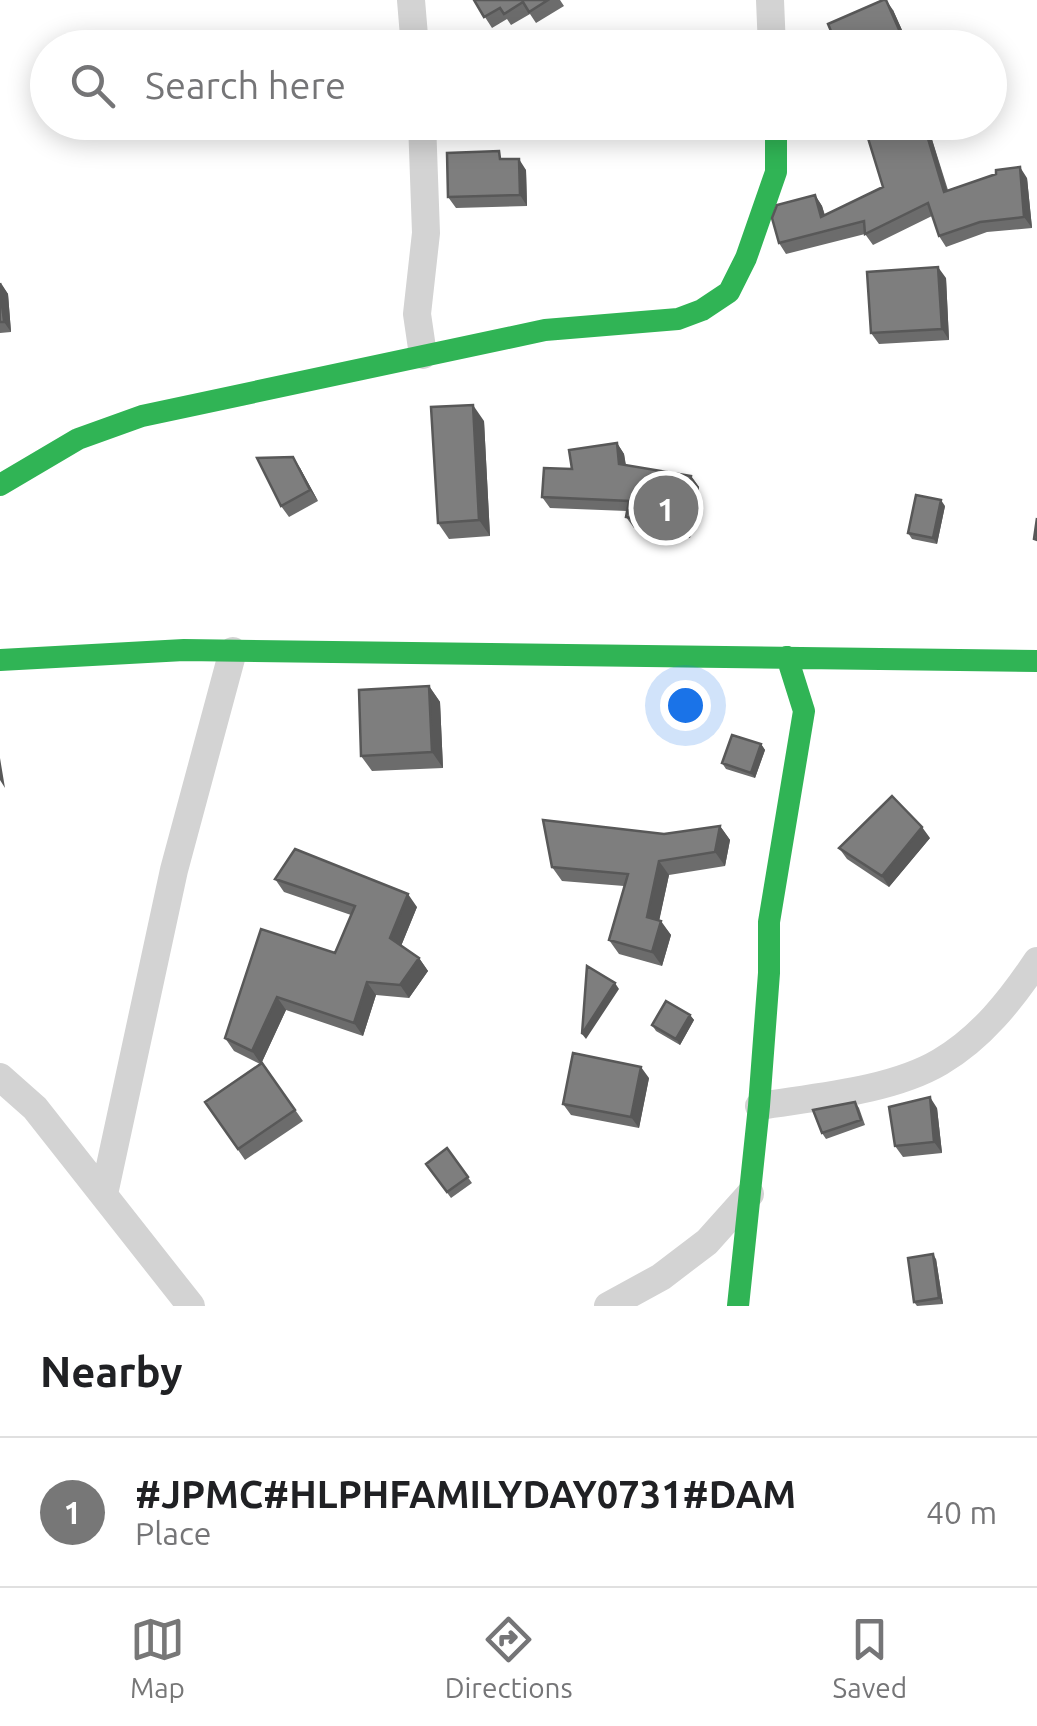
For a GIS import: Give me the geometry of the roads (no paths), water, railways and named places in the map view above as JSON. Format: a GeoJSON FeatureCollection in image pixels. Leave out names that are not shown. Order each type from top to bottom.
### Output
{"type":"FeatureCollection","features":[{"type":"Feature","properties":{"kind":"street"},"geometry":{"type":"LineString","coordinates":[[411,0],[414,30]]}},
{"type":"Feature","properties":{"kind":"street"},"geometry":{"type":"LineString","coordinates":[[770,0],[771,30]]}},
{"type":"Feature","properties":{"kind":"street"},"geometry":{"type":"LineString","coordinates":[[423,140],[426,233],[417,314],[423,355]]}},
{"type":"Feature","properties":{"kind":"street"},"geometry":{"type":"LineString","coordinates":[[0,486],[41,459],[142,416],[364,372],[423,355],[545,330],[678,319],[716,302],[729,292],[738,276],[776,172],[776,140]]}},
{"type":"Feature","properties":{"kind":"street"},"geometry":{"type":"LineString","coordinates":[[0,660],[184,650],[1037,661]]}},
{"type":"Feature","properties":{"kind":"street"},"geometry":{"type":"LineString","coordinates":[[104,1194],[170,887],[233,651]]}},
{"type":"Feature","properties":{"kind":"street"},"geometry":{"type":"LineString","coordinates":[[738,1306],[769,972],[769,922],[804,711],[787,656]]}},
{"type":"Feature","properties":{"kind":"street"},"geometry":{"type":"LineString","coordinates":[[758,1106],[901,1078],[942,1061],[988,1024],[1037,962]]}},
{"type":"Feature","properties":{"kind":"street"},"geometry":{"type":"LineString","coordinates":[[0,1077],[36,1108],[191,1306]]}},
{"type":"Feature","properties":{"kind":"street"},"geometry":{"type":"LineString","coordinates":[[608,1306],[661,1277],[707,1242],[750,1194]]}},
{"type":"Feature","properties":{"kind":"place","name":"#JPMC#HLPHFAMILYDAY0731#DAM"},"geometry":{"type":"Point","coordinates":[666,508]}}]}
